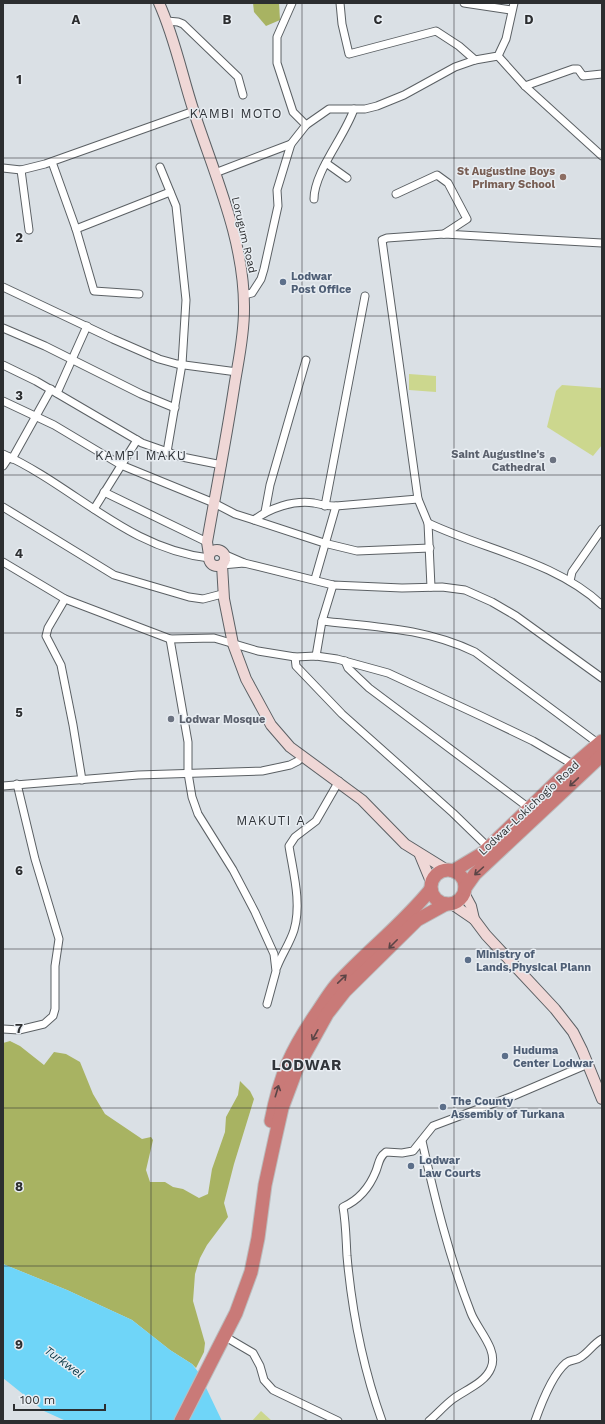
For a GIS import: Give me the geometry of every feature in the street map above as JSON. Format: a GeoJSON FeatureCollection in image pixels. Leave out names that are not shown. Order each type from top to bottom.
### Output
{"type":"FeatureCollection","features":[{"type":"Feature","properties":{"kind":"highway","name":"Lodwar-Lokichogio Road"},"geometry":{"type":"LineString","coordinates":[[450,870],[483,853],[574,765],[601,746]]}},
{"type":"Feature","properties":{"kind":"highway","name":"Lodwar-Lokichogio Road"},"geometry":{"type":"LineString","coordinates":[[465,890],[475,874],[601,746]]}},
{"type":"Feature","properties":{"kind":"highway"},"geometry":{"type":"LineString","coordinates":[[181,1421],[236,1313],[251,1272],[258,1238],[265,1185],[282,1108],[297,1068],[327,1014],[345,991],[417,920],[462,898],[465,890],[462,877],[450,870],[437,874],[432,886],[418,906],[337,984],[302,1034],[287,1062],[276,1096],[265,1147],[265,1185]]}},
{"type":"Feature","properties":{"kind":"highway"},"geometry":{"type":"LineString","coordinates":[[432,886],[436,899],[449,904]]}},
{"type":"Feature","properties":{"kind":"main road","name":"Lorugum Road"},"geometry":{"type":"LineString","coordinates":[[159,3],[167,21],[194,112],[216,173],[236,242],[244,295],[242,339],[211,528]]}},
{"type":"Feature","properties":{"kind":"main road"},"geometry":{"type":"LineString","coordinates":[[211,528],[207,542],[209,558],[223,596],[233,644],[246,679],[268,719],[282,739],[302,757],[339,781],[362,800],[406,844],[420,855],[450,870]]}},
{"type":"Feature","properties":{"kind":"main road"},"geometry":{"type":"LineString","coordinates":[[211,528],[213,543],[224,560],[222,565],[223,596]]}},
{"type":"Feature","properties":{"kind":"main road"},"geometry":{"type":"LineString","coordinates":[[209,558],[212,551],[220,552]]}},
{"type":"Feature","properties":{"kind":"main road"},"geometry":{"type":"LineString","coordinates":[[209,558],[216,566],[222,565]]}},
{"type":"Feature","properties":{"kind":"main road"},"geometry":{"type":"LineString","coordinates":[[420,855],[432,886]]}},
{"type":"Feature","properties":{"kind":"main road"},"geometry":{"type":"LineString","coordinates":[[465,890],[474,919]]}},
{"type":"Feature","properties":{"kind":"main road"},"geometry":{"type":"LineString","coordinates":[[449,904],[474,919],[486,935],[568,1025],[577,1038],[602,1099]]}},
{"type":"Feature","properties":{"kind":"street"},"geometry":{"type":"LineString","coordinates":[[292,3],[276,37],[277,63],[293,112],[306,125]]}},
{"type":"Feature","properties":{"kind":"street"},"geometry":{"type":"LineString","coordinates":[[340,3],[342,24],[349,54],[436,31],[467,52],[475,60]]}},
{"type":"Feature","properties":{"kind":"street"},"geometry":{"type":"LineString","coordinates":[[464,3],[512,6],[506,39],[498,56]]}},
{"type":"Feature","properties":{"kind":"street"},"geometry":{"type":"LineString","coordinates":[[167,21],[183,24],[238,77],[243,95]]}},
{"type":"Feature","properties":{"kind":"street"},"geometry":{"type":"LineString","coordinates":[[244,295],[252,293],[261,279],[278,206],[277,190],[291,144],[306,125],[329,109],[365,109],[395,99],[455,66],[475,60],[498,56]]}},
{"type":"Feature","properties":{"kind":"street"},"geometry":{"type":"LineString","coordinates":[[498,56],[525,86],[602,156]]}},
{"type":"Feature","properties":{"kind":"street"},"geometry":{"type":"LineString","coordinates":[[525,86],[573,69],[578,69],[583,76],[602,74]]}},
{"type":"Feature","properties":{"kind":"street"},"geometry":{"type":"LineString","coordinates":[[314,199],[314,189],[326,163],[350,121],[354,109]]}},
{"type":"Feature","properties":{"kind":"street"},"geometry":{"type":"LineString","coordinates":[[3,168],[21,170],[52,162],[194,112]]}},
{"type":"Feature","properties":{"kind":"street"},"geometry":{"type":"LineString","coordinates":[[216,173],[291,144]]}},
{"type":"Feature","properties":{"kind":"street"},"geometry":{"type":"LineString","coordinates":[[52,162],[76,228],[94,291],[139,294]]}},
{"type":"Feature","properties":{"kind":"street"},"geometry":{"type":"LineString","coordinates":[[326,163],[347,178]]}},
{"type":"Feature","properties":{"kind":"street"},"geometry":{"type":"LineString","coordinates":[[160,167],[176,206],[186,300],[182,364],[167,452]]}},
{"type":"Feature","properties":{"kind":"street"},"geometry":{"type":"LineString","coordinates":[[21,170],[29,230]]}},
{"type":"Feature","properties":{"kind":"street"},"geometry":{"type":"LineString","coordinates":[[396,194],[437,174],[448,183],[467,219],[444,234]]}},
{"type":"Feature","properties":{"kind":"street"},"geometry":{"type":"LineString","coordinates":[[76,228],[170,192]]}},
{"type":"Feature","properties":{"kind":"street"},"geometry":{"type":"LineString","coordinates":[[431,587],[428,523],[418,499],[382,241],[387,238],[444,234],[602,244]]}},
{"type":"Feature","properties":{"kind":"street"},"geometry":{"type":"LineString","coordinates":[[3,287],[159,359],[237,372]]}},
{"type":"Feature","properties":{"kind":"street"},"geometry":{"type":"LineString","coordinates":[[325,506],[365,296]]}},
{"type":"Feature","properties":{"kind":"street"},"geometry":{"type":"LineString","coordinates":[[3,466],[34,416],[54,391],[73,360],[87,326]]}},
{"type":"Feature","properties":{"kind":"street"},"geometry":{"type":"LineString","coordinates":[[3,328],[73,360],[141,394],[175,408]]}},
{"type":"Feature","properties":{"kind":"street"},"geometry":{"type":"LineString","coordinates":[[265,512],[270,485],[306,360]]}},
{"type":"Feature","properties":{"kind":"street"},"geometry":{"type":"LineString","coordinates":[[3,365],[54,391],[137,440],[182,458],[222,465]]}},
{"type":"Feature","properties":{"kind":"street"},"geometry":{"type":"LineString","coordinates":[[3,401],[54,426],[121,465],[214,503],[235,514],[324,543],[357,551],[430,548]]}},
{"type":"Feature","properties":{"kind":"street"},"geometry":{"type":"LineString","coordinates":[[94,509],[137,440]]}},
{"type":"Feature","properties":{"kind":"street"},"geometry":{"type":"LineString","coordinates":[[8,457],[124,529],[153,543],[186,555],[209,558]]}},
{"type":"Feature","properties":{"kind":"street"},"geometry":{"type":"LineString","coordinates":[[104,492],[207,542]]}},
{"type":"Feature","properties":{"kind":"street"},"geometry":{"type":"LineString","coordinates":[[254,520],[265,512],[290,504],[314,503],[325,506],[336,506],[418,499]]}},
{"type":"Feature","properties":{"kind":"street"},"geometry":{"type":"LineString","coordinates":[[315,579],[324,543],[336,506]]}},
{"type":"Feature","properties":{"kind":"street"},"geometry":{"type":"LineString","coordinates":[[3,507],[114,575],[189,597],[203,599],[223,596]]}},
{"type":"Feature","properties":{"kind":"street"},"geometry":{"type":"LineString","coordinates":[[428,523],[459,537],[503,552],[570,581],[602,605]]}},
{"type":"Feature","properties":{"kind":"street"},"geometry":{"type":"LineString","coordinates":[[570,581],[572,572],[602,530]]}},
{"type":"Feature","properties":{"kind":"street"},"geometry":{"type":"LineString","coordinates":[[220,552],[244,563],[315,579],[333,585],[402,588],[458,588],[492,602],[516,616],[602,678]]}},
{"type":"Feature","properties":{"kind":"street"},"geometry":{"type":"LineString","coordinates":[[3,562],[65,599],[170,639],[214,638],[258,650],[294,657],[316,656],[345,661],[388,673],[533,742],[574,765]]}},
{"type":"Feature","properties":{"kind":"street"},"geometry":{"type":"LineString","coordinates":[[222,565],[244,563]]}},
{"type":"Feature","properties":{"kind":"street"},"geometry":{"type":"LineString","coordinates":[[316,656],[322,620],[333,585]]}},
{"type":"Feature","properties":{"kind":"street"},"geometry":{"type":"LineString","coordinates":[[65,599],[48,628],[46,636],[61,665],[67,688],[82,780]]}},
{"type":"Feature","properties":{"kind":"street"},"geometry":{"type":"LineString","coordinates":[[322,620],[417,631],[459,644],[475,652],[601,746]]}},
{"type":"Feature","properties":{"kind":"street"},"geometry":{"type":"LineString","coordinates":[[170,639],[188,742],[188,773],[192,797],[198,814],[233,870],[266,934],[274,954],[276,971]]}},
{"type":"Feature","properties":{"kind":"street"},"geometry":{"type":"LineString","coordinates":[[294,657],[296,666],[342,714],[489,848]]}},
{"type":"Feature","properties":{"kind":"street"},"geometry":{"type":"LineString","coordinates":[[345,661],[348,668],[369,688],[529,808]]}},
{"type":"Feature","properties":{"kind":"street"},"geometry":{"type":"LineString","coordinates":[[3,786],[188,773],[267,771],[298,762],[302,757]]}},
{"type":"Feature","properties":{"kind":"street"},"geometry":{"type":"LineString","coordinates":[[267,1004],[276,971],[294,929],[296,888],[289,846],[295,837],[316,821],[339,781]]}},
{"type":"Feature","properties":{"kind":"street"},"geometry":{"type":"LineString","coordinates":[[3,1029],[19,1030],[44,1024],[52,1016],[55,1009],[55,966],[58,939],[35,859],[17,784]]}},
{"type":"Feature","properties":{"kind":"street"},"geometry":{"type":"LineString","coordinates":[[382,1421],[371,1388],[361,1349],[347,1256],[346,1223],[343,1207],[353,1202],[361,1195],[374,1176],[380,1158],[386,1152],[409,1152],[415,1149],[433,1126],[519,1094],[588,1064]]}},
{"type":"Feature","properties":{"kind":"street"},"geometry":{"type":"LineString","coordinates":[[422,1141],[438,1213],[461,1287],[474,1319],[492,1352],[491,1368],[480,1381],[453,1399],[429,1421]]}},
{"type":"Feature","properties":{"kind":"street"},"geometry":{"type":"LineString","coordinates":[[224,1336],[253,1353],[260,1366],[264,1380],[273,1390],[338,1421]]}},
{"type":"Feature","properties":{"kind":"street"},"geometry":{"type":"LineString","coordinates":[[535,1421],[558,1371],[566,1363],[578,1359],[592,1345],[602,1339]]}},
{"type":"Feature","properties":{"kind":"green space"},"geometry":{"type":"Polygon","coordinates":[[[253,3],[279,3],[280,20],[266,26],[254,12],[253,3]]]}},
{"type":"Feature","properties":{"kind":"green space"},"geometry":{"type":"Polygon","coordinates":[[[409,374],[436,376],[436,392],[409,390],[409,374]]]}},
{"type":"Feature","properties":{"kind":"green space"},"geometry":{"type":"Polygon","coordinates":[[[562,385],[602,388],[602,445],[593,456],[547,427],[556,391],[562,385]]]}},
{"type":"Feature","properties":{"kind":"green space"},"geometry":{"type":"Polygon","coordinates":[[[10,1041],[20,1046],[44,1065],[54,1052],[66,1054],[80,1062],[93,1094],[105,1114],[142,1139],[151,1137],[153,1140],[146,1170],[150,1182],[165,1182],[173,1187],[183,1189],[199,1198],[208,1194],[212,1169],[225,1132],[226,1117],[238,1095],[240,1081],[250,1091],[254,1099],[234,1164],[224,1203],[228,1217],[207,1245],[200,1258],[195,1274],[193,1301],[205,1343],[204,1352],[196,1368],[132,1320],[67,1290],[3,1264],[3,1043],[10,1041]]]}},
{"type":"Feature","properties":{"kind":"green space"},"geometry":{"type":"Polygon","coordinates":[[[261,1411],[272,1421],[252,1421],[261,1411]]]}},
{"type":"Feature","properties":{"kind":"water","name":"Turkwel"},"geometry":{"type":"Polygon","coordinates":[[[3,1264],[67,1290],[132,1320],[170,1350],[192,1364],[199,1373],[222,1421],[66,1421],[44,1411],[3,1378],[3,1264]]]}},
{"type":"Feature","properties":{"kind":"place","name":"St Augustine Boys Primary School"},"geometry":{"type":"Point","coordinates":[563,177]}},
{"type":"Feature","properties":{"kind":"place","name":"Lodwar Post Office"},"geometry":{"type":"Point","coordinates":[283,282]}},
{"type":"Feature","properties":{"kind":"place","name":"Saint Augustine's Cathedral"},"geometry":{"type":"Point","coordinates":[553,460]}},
{"type":"Feature","properties":{"kind":"place","name":"Lodwar Mosque"},"geometry":{"type":"Point","coordinates":[171,719]}},
{"type":"Feature","properties":{"kind":"place","name":"Ministry of Lands,Physical Plann"},"geometry":{"type":"Point","coordinates":[468,960]}},
{"type":"Feature","properties":{"kind":"place","name":"Huduma Center Lodwar"},"geometry":{"type":"Point","coordinates":[505,1056]}},
{"type":"Feature","properties":{"kind":"place","name":"The County Assembly of Turkana"},"geometry":{"type":"Point","coordinates":[443,1107]}},
{"type":"Feature","properties":{"kind":"place","name":"Lodwar Law Courts"},"geometry":{"type":"Point","coordinates":[411,1166]}},
{"type":"Feature","properties":{"kind":"district","name":"KAMBI MOTO"},"geometry":{"type":"Point","coordinates":[236,113]}},
{"type":"Feature","properties":{"kind":"district","name":"KAMPI MAKU"},"geometry":{"type":"Point","coordinates":[141,455]}},
{"type":"Feature","properties":{"kind":"district","name":"MAKUTI A"},"geometry":{"type":"Point","coordinates":[271,820]}},
{"type":"Feature","properties":{"kind":"district","name":"LODWAR"},"geometry":{"type":"Point","coordinates":[307,1065]}}]}
